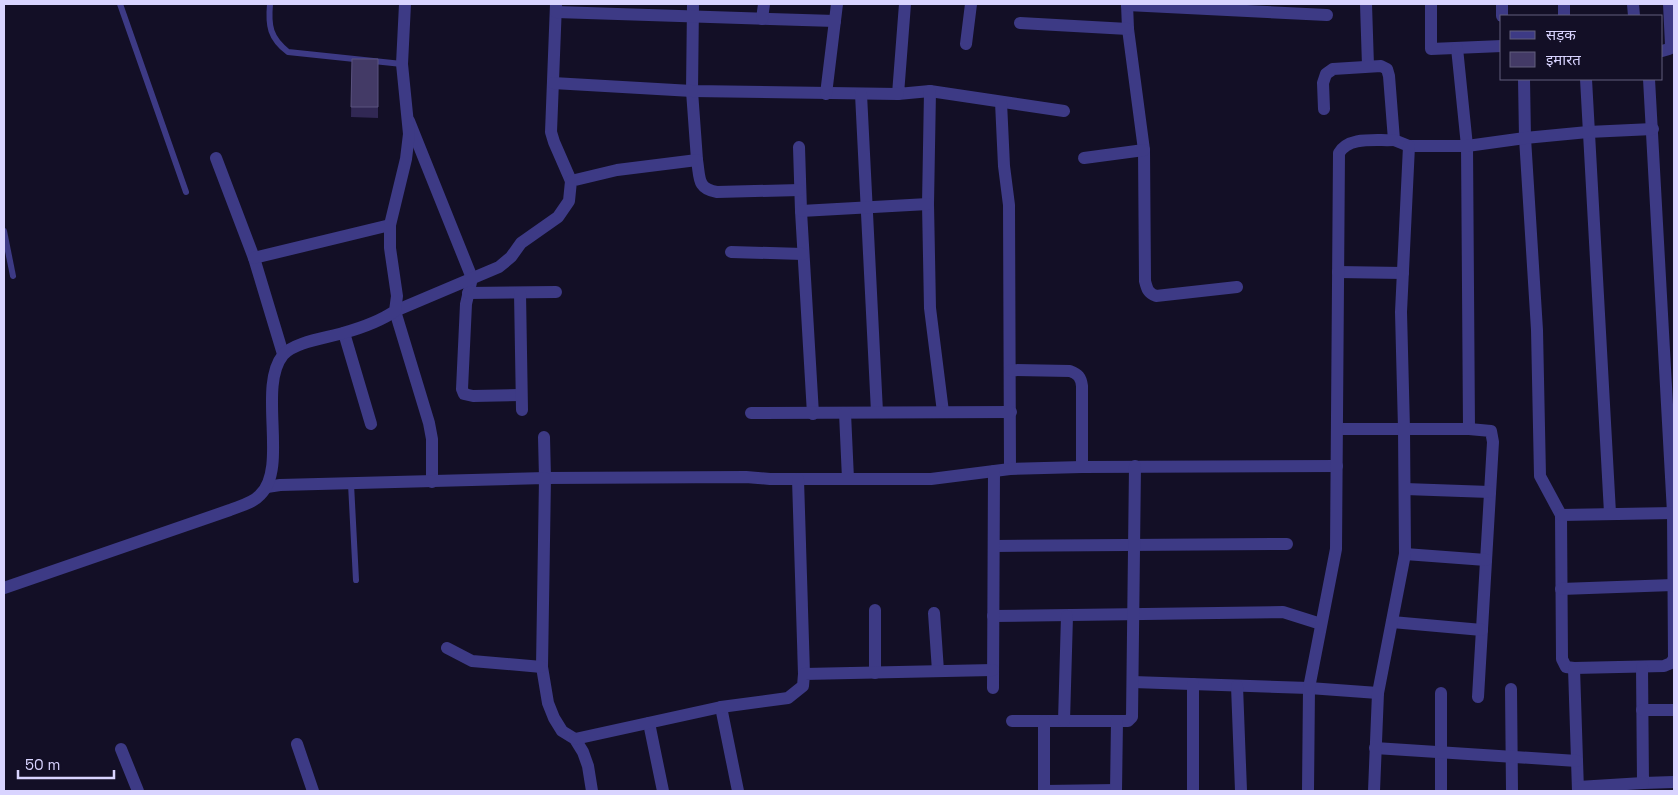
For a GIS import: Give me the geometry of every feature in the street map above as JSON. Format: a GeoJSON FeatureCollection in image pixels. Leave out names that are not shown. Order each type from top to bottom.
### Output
{"type":"FeatureCollection","features":[{"type":"Feature","properties":{"kind":"street"},"geometry":{"type":"LineString","coordinates":[[405,4],[402,64],[408,119],[406,159],[390,225],[390,248],[397,296],[395,311],[430,423],[432,482]]}},
{"type":"Feature","properties":{"kind":"street"},"geometry":{"type":"LineString","coordinates":[[762,19],[764,4]]}},
{"type":"Feature","properties":{"kind":"street"},"geometry":{"type":"LineString","coordinates":[[826,94],[837,4]]}},
{"type":"Feature","properties":{"kind":"street"},"geometry":{"type":"LineString","coordinates":[[898,94],[905,4]]}},
{"type":"Feature","properties":{"kind":"street"},"geometry":{"type":"LineString","coordinates":[[966,44],[971,4]]}},
{"type":"Feature","properties":{"kind":"street"},"geometry":{"type":"LineString","coordinates":[[1237,287],[1156,296],[1150,294],[1146,289],[1144,150],[1128,29],[1127,4],[1327,15]]}},
{"type":"Feature","properties":{"kind":"street"},"geometry":{"type":"LineString","coordinates":[[1366,4],[1368,66]]}},
{"type":"Feature","properties":{"kind":"street"},"geometry":{"type":"LineString","coordinates":[[1431,4],[1431,49],[1500,46]]}},
{"type":"Feature","properties":{"kind":"street"},"geometry":{"type":"LineString","coordinates":[[1663,52],[1669,49],[1671,45],[1669,4]]}},
{"type":"Feature","properties":{"kind":"street"},"geometry":{"type":"LineString","coordinates":[[4,588],[230,510],[259,496],[267,487],[272,457],[273,381],[278,364],[284,354],[293,348],[384,319],[395,311],[500,267],[511,257],[521,243],[558,217],[568,201],[571,181],[551,132],[556,8],[693,10],[762,19],[835,21]]}},
{"type":"Feature","properties":{"kind":"street"},"geometry":{"type":"LineString","coordinates":[[693,10],[692,91],[700,183],[707,190],[717,192],[800,190]]}},
{"type":"Feature","properties":{"kind":"street"},"geometry":{"type":"LineString","coordinates":[[1020,23],[1128,29]]}},
{"type":"Feature","properties":{"kind":"street"},"geometry":{"type":"LineString","coordinates":[[1458,48],[1467,146],[1468,429]]}},
{"type":"Feature","properties":{"kind":"street"},"geometry":{"type":"LineString","coordinates":[[1324,109],[1323,83],[1326,74],[1333,69],[1381,66],[1387,69],[1389,76],[1394,140]]}},
{"type":"Feature","properties":{"kind":"street"},"geometry":{"type":"LineString","coordinates":[[1524,80],[1525,138],[1537,330],[1540,476],[1561,515],[1562,659],[1566,666],[1574,668],[1664,666],[1671,664],[1674,658],[1673,513],[1649,80]]}},
{"type":"Feature","properties":{"kind":"street"},"geometry":{"type":"LineString","coordinates":[[1586,80],[1610,513]]}},
{"type":"Feature","properties":{"kind":"street"},"geometry":{"type":"LineString","coordinates":[[553,83],[692,91],[826,94],[898,94],[930,91],[1064,111]]}},
{"type":"Feature","properties":{"kind":"street"},"geometry":{"type":"LineString","coordinates":[[930,91],[928,204],[930,308],[942,412]]}},
{"type":"Feature","properties":{"kind":"street"},"geometry":{"type":"LineString","coordinates":[[861,94],[877,412]]}},
{"type":"Feature","properties":{"kind":"street"},"geometry":{"type":"LineString","coordinates":[[1001,102],[1004,166],[1009,204],[1010,469]]}},
{"type":"Feature","properties":{"kind":"street"},"geometry":{"type":"LineString","coordinates":[[408,119],[472,278],[466,304],[462,389],[464,394],[472,396],[522,395]]}},
{"type":"Feature","properties":{"kind":"street"},"geometry":{"type":"LineString","coordinates":[[1308,791],[1309,688],[1336,549],[1339,153],[1343,146],[1353,142],[1394,140],[1409,146],[1467,146],[1588,132],[1653,129]]}},
{"type":"Feature","properties":{"kind":"street"},"geometry":{"type":"LineString","coordinates":[[1374,791],[1378,693],[1405,554],[1401,312],[1409,146]]}},
{"type":"Feature","properties":{"kind":"street"},"geometry":{"type":"LineString","coordinates":[[799,147],[803,254],[813,414]]}},
{"type":"Feature","properties":{"kind":"street"},"geometry":{"type":"LineString","coordinates":[[1084,158],[1144,150]]}},
{"type":"Feature","properties":{"kind":"street"},"geometry":{"type":"LineString","coordinates":[[216,158],[254,258],[284,354]]}},
{"type":"Feature","properties":{"kind":"street"},"geometry":{"type":"LineString","coordinates":[[571,181],[617,170],[697,160]]}},
{"type":"Feature","properties":{"kind":"street"},"geometry":{"type":"LineString","coordinates":[[801,211],[928,204]]}},
{"type":"Feature","properties":{"kind":"street"},"geometry":{"type":"LineString","coordinates":[[254,258],[390,225]]}},
{"type":"Feature","properties":{"kind":"street"},"geometry":{"type":"LineString","coordinates":[[731,252],[803,254]]}},
{"type":"Feature","properties":{"kind":"street"},"geometry":{"type":"LineString","coordinates":[[1338,272],[1403,274]]}},
{"type":"Feature","properties":{"kind":"street"},"geometry":{"type":"LineString","coordinates":[[468,293],[556,292]]}},
{"type":"Feature","properties":{"kind":"street"},"geometry":{"type":"LineString","coordinates":[[520,293],[522,410]]}},
{"type":"Feature","properties":{"kind":"street"},"geometry":{"type":"LineString","coordinates":[[344,333],[371,424]]}},
{"type":"Feature","properties":{"kind":"street"},"geometry":{"type":"LineString","coordinates":[[1010,370],[1070,371],[1078,374],[1082,386],[1082,467]]}},
{"type":"Feature","properties":{"kind":"street"},"geometry":{"type":"LineString","coordinates":[[751,413],[1011,412]]}},
{"type":"Feature","properties":{"kind":"street"},"geometry":{"type":"LineString","coordinates":[[845,413],[848,479]]}},
{"type":"Feature","properties":{"kind":"street"},"geometry":{"type":"LineString","coordinates":[[1337,429],[1468,429],[1491,431],[1493,442],[1478,697]]}},
{"type":"Feature","properties":{"kind":"street"},"geometry":{"type":"LineString","coordinates":[[544,436],[542,667],[548,703],[554,718],[562,731],[575,739],[583,752],[588,766],[592,791]]}},
{"type":"Feature","properties":{"kind":"street"},"geometry":{"type":"LineString","coordinates":[[267,487],[280,485],[545,478],[746,477],[770,479],[931,479],[1010,469],[1135,466],[1337,466]]}},
{"type":"Feature","properties":{"kind":"street"},"geometry":{"type":"LineString","coordinates":[[1012,721],[1128,721],[1132,717],[1135,466]]}},
{"type":"Feature","properties":{"kind":"street"},"geometry":{"type":"LineString","coordinates":[[993,688],[994,471]]}},
{"type":"Feature","properties":{"kind":"street"},"geometry":{"type":"LineString","coordinates":[[575,739],[721,707],[788,698],[803,686],[798,479]]}},
{"type":"Feature","properties":{"kind":"street"},"geometry":{"type":"LineString","coordinates":[[1405,489],[1490,492]]}},
{"type":"Feature","properties":{"kind":"street"},"geometry":{"type":"LineString","coordinates":[[1561,515],[1673,513]]}},
{"type":"Feature","properties":{"kind":"street"},"geometry":{"type":"LineString","coordinates":[[994,546],[1287,544]]}},
{"type":"Feature","properties":{"kind":"street"},"geometry":{"type":"LineString","coordinates":[[1405,554],[1486,560]]}},
{"type":"Feature","properties":{"kind":"street"},"geometry":{"type":"LineString","coordinates":[[1561,589],[1673,585]]}},
{"type":"Feature","properties":{"kind":"street"},"geometry":{"type":"LineString","coordinates":[[875,610],[875,673]]}},
{"type":"Feature","properties":{"kind":"street"},"geometry":{"type":"LineString","coordinates":[[993,616],[1283,612],[1321,624]]}},
{"type":"Feature","properties":{"kind":"street"},"geometry":{"type":"LineString","coordinates":[[934,614],[938,671]]}},
{"type":"Feature","properties":{"kind":"street"},"geometry":{"type":"LineString","coordinates":[[1064,721],[1067,616]]}},
{"type":"Feature","properties":{"kind":"street"},"geometry":{"type":"LineString","coordinates":[[1392,622],[1482,630]]}},
{"type":"Feature","properties":{"kind":"street"},"geometry":{"type":"LineString","coordinates":[[447,648],[472,661],[542,667]]}},
{"type":"Feature","properties":{"kind":"street"},"geometry":{"type":"LineString","coordinates":[[1642,667],[1643,783]]}},
{"type":"Feature","properties":{"kind":"street"},"geometry":{"type":"LineString","coordinates":[[1574,668],[1578,789],[1674,782]]}},
{"type":"Feature","properties":{"kind":"street"},"geometry":{"type":"LineString","coordinates":[[804,674],[993,670]]}},
{"type":"Feature","properties":{"kind":"street"},"geometry":{"type":"LineString","coordinates":[[1133,682],[1309,688],[1378,693]]}},
{"type":"Feature","properties":{"kind":"street"},"geometry":{"type":"LineString","coordinates":[[1193,684],[1193,791]]}},
{"type":"Feature","properties":{"kind":"street"},"geometry":{"type":"LineString","coordinates":[[1237,686],[1241,791]]}},
{"type":"Feature","properties":{"kind":"street"},"geometry":{"type":"LineString","coordinates":[[1511,689],[1512,791]]}},
{"type":"Feature","properties":{"kind":"street"},"geometry":{"type":"LineString","coordinates":[[1440,693],[1441,791]]}},
{"type":"Feature","properties":{"kind":"street"},"geometry":{"type":"LineString","coordinates":[[721,707],[738,791]]}},
{"type":"Feature","properties":{"kind":"street"},"geometry":{"type":"LineString","coordinates":[[1642,710],[1674,710]]}},
{"type":"Feature","properties":{"kind":"street"},"geometry":{"type":"LineString","coordinates":[[1044,721],[1044,791],[1116,791],[1117,721]]}},
{"type":"Feature","properties":{"kind":"street"},"geometry":{"type":"LineString","coordinates":[[649,723],[663,791]]}},
{"type":"Feature","properties":{"kind":"street"},"geometry":{"type":"LineString","coordinates":[[297,744],[313,791]]}},
{"type":"Feature","properties":{"kind":"street"},"geometry":{"type":"LineString","coordinates":[[1375,748],[1577,761]]}},
{"type":"Feature","properties":{"kind":"street"},"geometry":{"type":"LineString","coordinates":[[121,749],[138,791]]}},
{"type":"Feature","properties":{"kind":"lane"},"geometry":{"type":"LineString","coordinates":[[120,4],[186,192]]}},
{"type":"Feature","properties":{"kind":"lane"},"geometry":{"type":"LineString","coordinates":[[270,4],[269,20],[272,34],[277,44],[288,52],[402,64]]}},
{"type":"Feature","properties":{"kind":"lane"},"geometry":{"type":"LineString","coordinates":[[4,231],[13,276]]}},
{"type":"Feature","properties":{"kind":"lane"},"geometry":{"type":"LineString","coordinates":[[350,484],[356,580]]}},
{"type":"Feature","properties":{"kind":"building"},"geometry":{"type":"Polygon","coordinates":[[[352,59],[378,59],[378,107],[351,107],[352,59]]]}}]}
